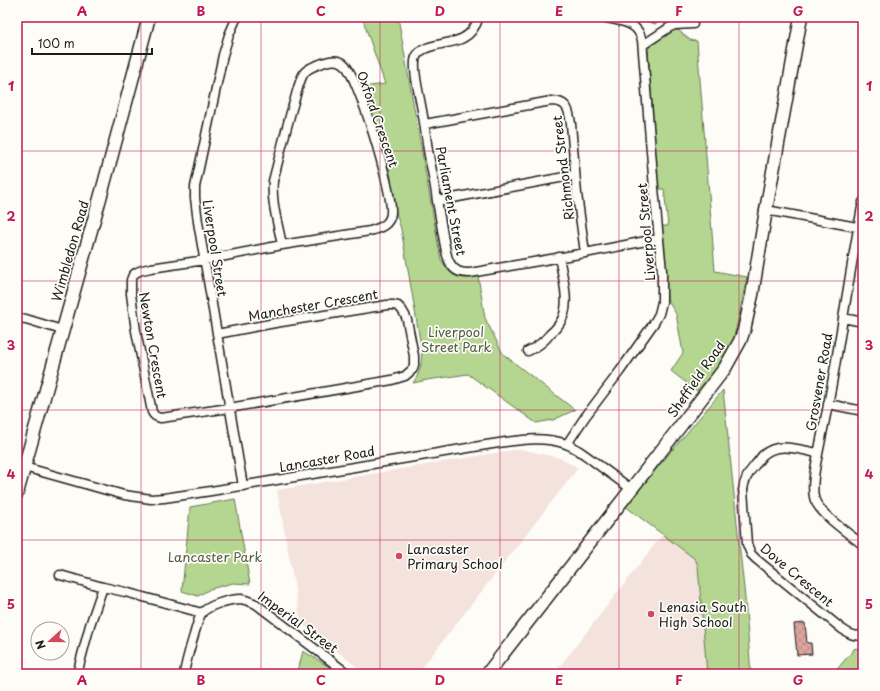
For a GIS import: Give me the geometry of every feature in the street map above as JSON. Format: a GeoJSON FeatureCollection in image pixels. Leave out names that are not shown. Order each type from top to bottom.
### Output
{"type":"FeatureCollection","features":[{"type":"Feature","properties":{"kind":"street","name":"Wimbledon Road"},"geometry":{"type":"LineString","coordinates":[[17,493],[21,466],[104,184],[149,17]]}},
{"type":"Feature","properties":{"kind":"street","name":"Liverpool Street"},"geometry":{"type":"LineString","coordinates":[[238,17],[229,35],[223,55],[195,187],[195,198],[243,486]]}},
{"type":"Feature","properties":{"kind":"street","name":"Parliament Street"},"geometry":{"type":"LineString","coordinates":[[479,17],[473,30],[463,38],[431,47],[419,52],[416,56],[415,68],[440,220],[448,259],[451,265],[462,273],[585,253],[659,239]]}},
{"type":"Feature","properties":{"kind":"street","name":"Liverpool Street"},"geometry":{"type":"LineString","coordinates":[[567,444],[654,323],[659,314],[662,302],[662,271],[640,34],[634,27],[600,17]]}},
{"type":"Feature","properties":{"kind":"street","name":"Sheffield Road"},"geometry":{"type":"LineString","coordinates":[[487,674],[617,509],[725,368],[740,341],[752,295],[801,17]]}},
{"type":"Feature","properties":{"kind":"street"},"geometry":{"type":"LineString","coordinates":[[642,45],[670,26],[687,23],[693,24]]}},
{"type":"Feature","properties":{"kind":"street","name":"Oxford Crescent"},"geometry":{"type":"LineString","coordinates":[[205,260],[370,231],[386,224],[391,213],[391,206],[379,154],[352,76],[343,62],[337,60],[325,62],[306,71],[303,74],[296,95],[272,189],[282,246]]}},
{"type":"Feature","properties":{"kind":"street","name":"Richmond Street"},"geometry":{"type":"LineString","coordinates":[[425,124],[550,101],[558,102],[566,106],[570,113],[577,194],[585,253]]}},
{"type":"Feature","properties":{"kind":"street"},"geometry":{"type":"LineString","coordinates":[[437,201],[575,175]]}},
{"type":"Feature","properties":{"kind":"street","name":"Grosvener Road"},"geometry":{"type":"LineString","coordinates":[[863,202],[861,227],[813,481],[814,498],[824,514],[863,545]]}},
{"type":"Feature","properties":{"kind":"street"},"geometry":{"type":"LineString","coordinates":[[766,210],[861,227]]}},
{"type":"Feature","properties":{"kind":"street"},"geometry":{"type":"LineString","coordinates":[[528,351],[539,345],[548,337],[560,322],[564,313],[565,294],[559,257]]}},
{"type":"Feature","properties":{"kind":"street","name":"Newton Crescent"},"geometry":{"type":"LineString","coordinates":[[205,260],[151,268],[137,272],[133,275],[130,286],[133,310],[152,412],[154,415],[157,418],[161,418],[229,408]]}},
{"type":"Feature","properties":{"kind":"street","name":"Manchester Crescent"},"geometry":{"type":"LineString","coordinates":[[217,334],[289,320],[393,305],[398,306],[402,310],[407,320],[414,356],[413,369],[405,376],[400,378],[229,408]]}},
{"type":"Feature","properties":{"kind":"street"},"geometry":{"type":"LineString","coordinates":[[17,318],[26,319],[62,330]]}},
{"type":"Feature","properties":{"kind":"street"},"geometry":{"type":"LineString","coordinates":[[843,318],[863,322]]}},
{"type":"Feature","properties":{"kind":"street"},"geometry":{"type":"LineString","coordinates":[[828,404],[863,411]]}},
{"type":"Feature","properties":{"kind":"street","name":"Lancaster Road"},"geometry":{"type":"LineString","coordinates":[[21,466],[124,495],[150,499],[243,486],[427,454],[508,442],[542,440],[567,444],[631,489]]}},
{"type":"Feature","properties":{"kind":"street","name":"Dove Crescent"},"geometry":{"type":"LineString","coordinates":[[818,453],[784,447],[769,451],[763,455],[750,472],[744,483],[743,490],[747,544],[752,554],[756,558],[842,629],[856,636],[863,635]]}},
{"type":"Feature","properties":{"kind":"street"},"geometry":{"type":"LineString","coordinates":[[60,575],[202,613],[188,653],[184,674]]}},
{"type":"Feature","properties":{"kind":"street"},"geometry":{"type":"LineString","coordinates":[[77,674],[90,625],[103,587]]}},
{"type":"Feature","properties":{"kind":"street","name":"Imperial Street"},"geometry":{"type":"LineString","coordinates":[[202,613],[217,604],[227,601],[248,600],[256,604],[348,674]]}},
{"type":"Feature","properties":{"kind":"shaded area","name":"Lancaster Primary School"},"geometry":{"type":"Polygon","coordinates":[[[520,449],[560,458],[578,468],[417,674],[366,674],[301,623],[277,490],[520,449]]]}},
{"type":"Feature","properties":{"kind":"shaded area","name":"Lenasia South High School"},"geometry":{"type":"Polygon","coordinates":[[[663,534],[695,559],[698,566],[707,674],[554,674],[663,534]]]}},
{"type":"Feature","properties":{"kind":"green space","name":"Liverpool Street Park"},"geometry":{"type":"Polygon","coordinates":[[[362,17],[398,17],[441,260],[452,274],[462,277],[478,276],[485,318],[503,354],[575,410],[553,420],[536,423],[468,374],[413,383],[418,375],[422,352],[401,229],[394,206],[391,178],[383,141],[363,87],[385,84],[362,17]]]}},
{"type":"Feature","properties":{"kind":"green space"},"geometry":{"type":"Polygon","coordinates":[[[635,17],[667,17],[655,24],[635,17]]]}},
{"type":"Feature","properties":{"kind":"green space"},"geometry":{"type":"Polygon","coordinates":[[[671,30],[678,30],[690,40],[697,41],[715,271],[747,277],[733,341],[721,363],[697,391],[671,371],[683,353],[676,314],[667,299],[662,226],[668,226],[664,189],[658,189],[648,50],[650,45],[671,30]]]}},
{"type":"Feature","properties":{"kind":"green space"},"geometry":{"type":"Polygon","coordinates":[[[723,390],[745,598],[751,674],[707,674],[698,566],[695,559],[625,506],[723,390]]]}},
{"type":"Feature","properties":{"kind":"green space","name":"Lancaster Park"},"geometry":{"type":"Polygon","coordinates":[[[235,499],[250,584],[233,583],[210,589],[198,596],[182,591],[190,507],[235,499]]]}},
{"type":"Feature","properties":{"kind":"green space"},"geometry":{"type":"Polygon","coordinates":[[[863,643],[863,674],[833,674],[855,648],[856,649],[863,643]]]}},
{"type":"Feature","properties":{"kind":"green space"},"geometry":{"type":"Polygon","coordinates":[[[303,651],[341,674],[297,674],[303,651]]]}},
{"type":"Feature","properties":{"kind":"building"},"geometry":{"type":"Polygon","coordinates":[[[805,623],[807,643],[811,643],[812,654],[797,655],[794,624],[805,623]]]}},
{"type":"Feature","properties":{"kind":"building"},"geometry":{"type":"Polygon","coordinates":[[[861,670],[861,674],[836,674],[836,672],[861,670]]]}},
{"type":"Feature","properties":{"kind":"place","name":"Lancaster Primary School"},"geometry":{"type":"Point","coordinates":[399,556]}},
{"type":"Feature","properties":{"kind":"place","name":"Lenasia South High School"},"geometry":{"type":"Point","coordinates":[651,614]}}]}
